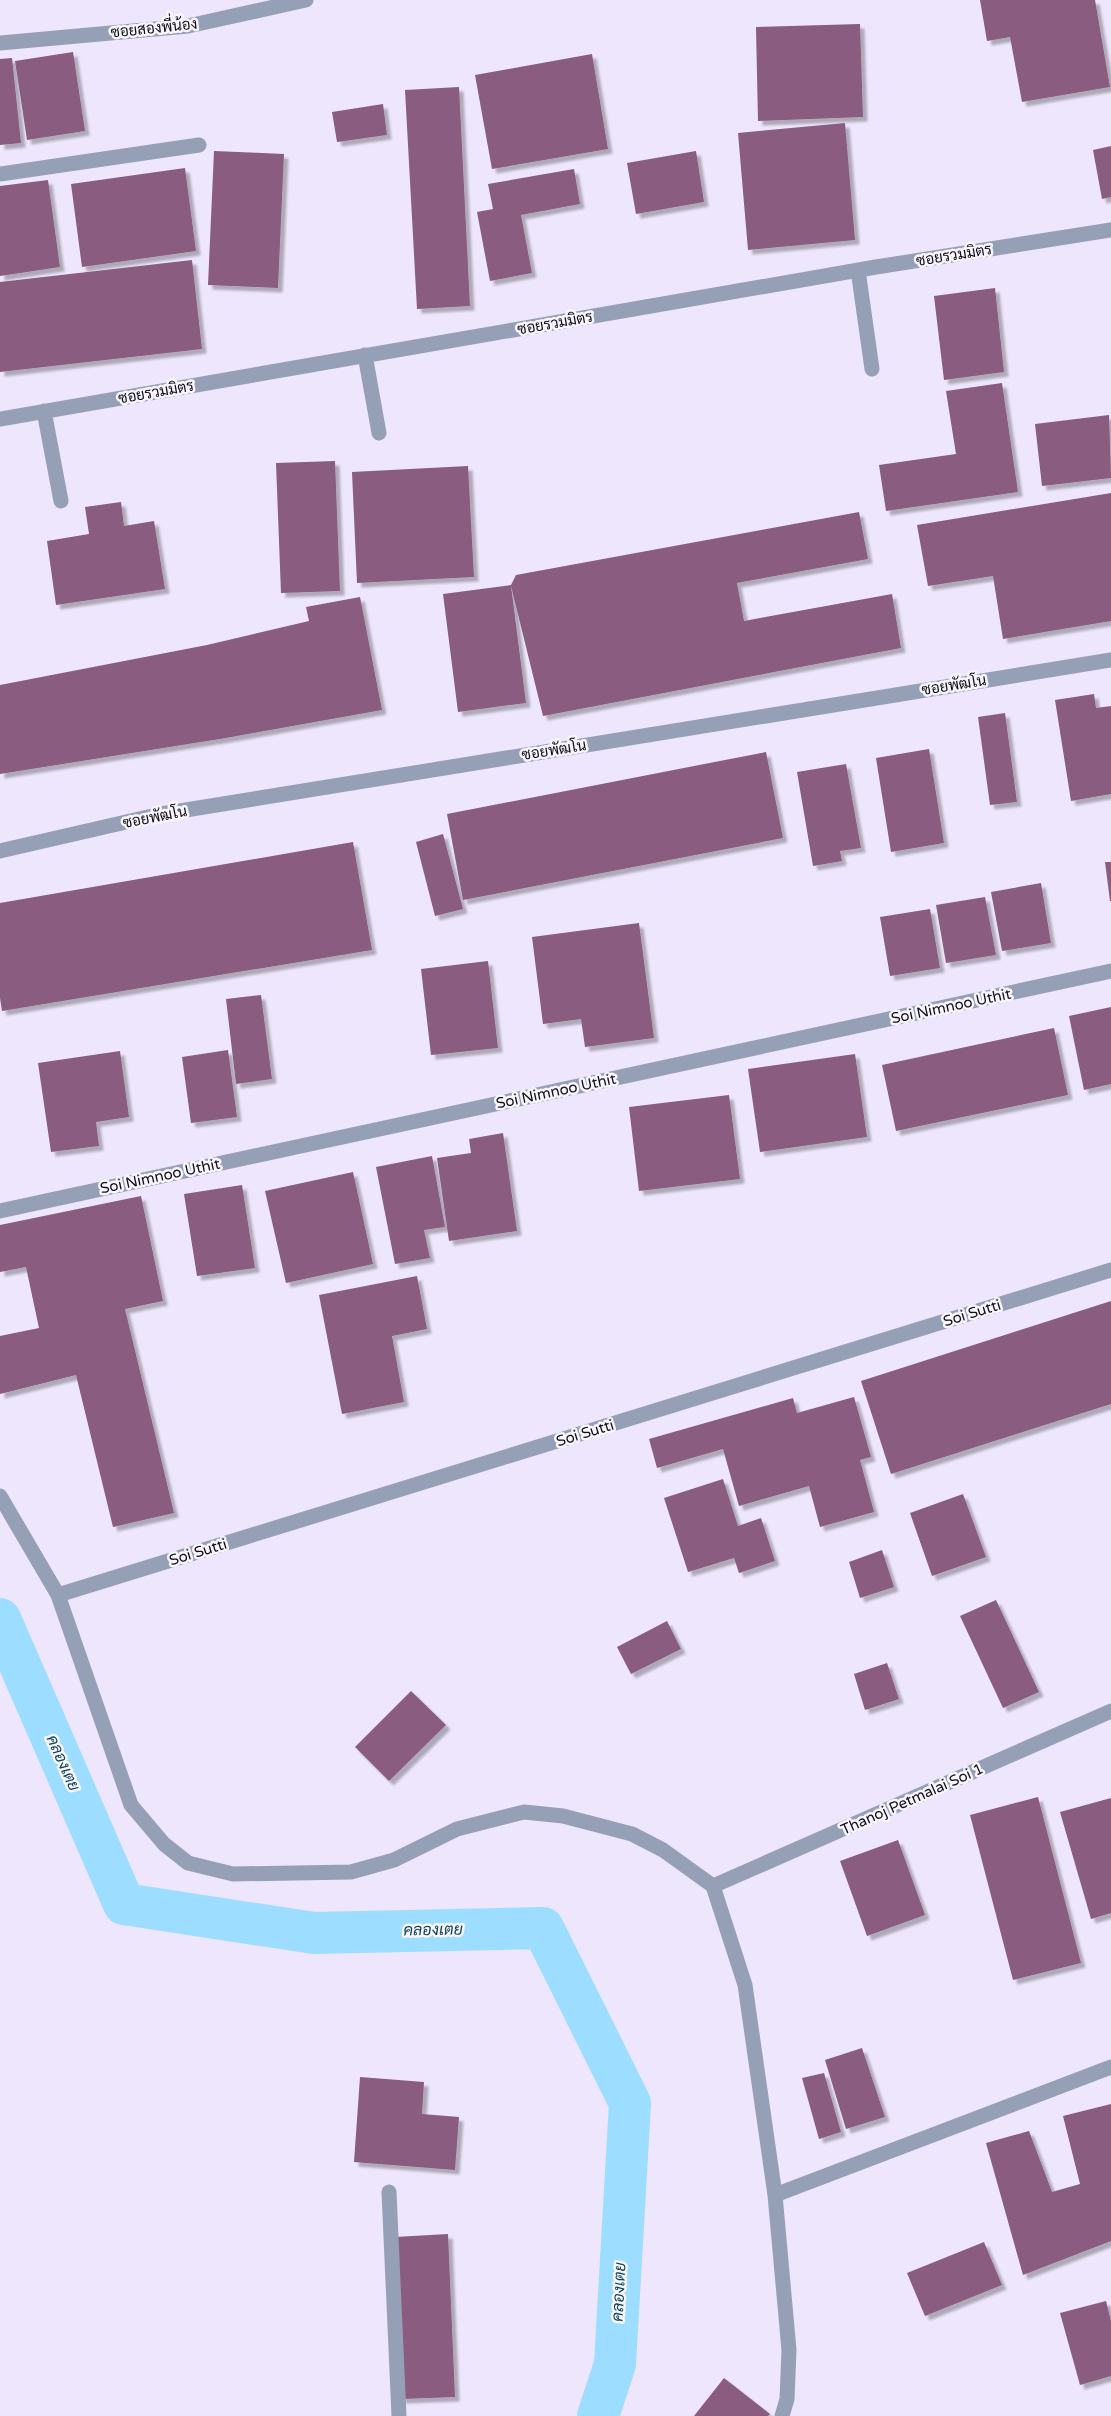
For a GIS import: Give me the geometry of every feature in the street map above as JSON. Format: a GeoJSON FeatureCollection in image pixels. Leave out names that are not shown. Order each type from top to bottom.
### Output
{"type":"FeatureCollection","features":[{"type":"Feature","properties":{"kind":"street","name":"ซอยสองพี่น้อง"},"geometry":{"type":"LineString","coordinates":[[0,43],[188,26],[306,0]]}},
{"type":"Feature","properties":{"kind":"street"},"geometry":{"type":"LineString","coordinates":[[0,174],[199,145]]}},
{"type":"Feature","properties":{"kind":"street","name":"ซอยรวมมิตร"},"geometry":{"type":"LineString","coordinates":[[0,419],[858,270],[1111,230]]}},
{"type":"Feature","properties":{"kind":"street"},"geometry":{"type":"LineString","coordinates":[[858,270],[872,369]]}},
{"type":"Feature","properties":{"kind":"street"},"geometry":{"type":"LineString","coordinates":[[365,355],[379,434]]}},
{"type":"Feature","properties":{"kind":"street"},"geometry":{"type":"LineString","coordinates":[[44,411],[61,501]]}},
{"type":"Feature","properties":{"kind":"street","name":"ซอยพัฒโน"},"geometry":{"type":"LineString","coordinates":[[0,851],[161,814],[1111,660]]}},
{"type":"Feature","properties":{"kind":"street","name":"Soi Nimnoo Uthit"},"geometry":{"type":"LineString","coordinates":[[0,1210],[1111,972]]}},
{"type":"Feature","properties":{"kind":"street","name":"Soi Sutti"},"geometry":{"type":"LineString","coordinates":[[58,1595],[1111,1270]]}},
{"type":"Feature","properties":{"kind":"street"},"geometry":{"type":"LineString","coordinates":[[0,1496],[58,1595],[130,1805],[164,1844],[188,1863],[233,1874],[352,1872],[394,1860],[457,1829],[524,1812],[563,1816],[632,1834],[663,1850],[713,1886],[746,1985],[775,2195],[789,2350],[787,2399],[782,2416]]}},
{"type":"Feature","properties":{"kind":"street","name":"Thanoj Petmalai Soi 1"},"geometry":{"type":"LineString","coordinates":[[713,1886],[1111,1711]]}},
{"type":"Feature","properties":{"kind":"street"},"geometry":{"type":"LineString","coordinates":[[775,2195],[1111,2067]]}},
{"type":"Feature","properties":{"kind":"street"},"geometry":{"type":"LineString","coordinates":[[388,2192],[400,2416]]}},
{"type":"Feature","properties":{"kind":"building"},"geometry":{"type":"Polygon","coordinates":[[[980,0],[1095,0],[1110,87],[1022,102],[1010,37],[987,41],[980,0]]]}},
{"type":"Feature","properties":{"kind":"building"},"geometry":{"type":"Polygon","coordinates":[[[860,24],[863,117],[758,121],[756,27],[860,24]]]}},
{"type":"Feature","properties":{"kind":"building"},"geometry":{"type":"Polygon","coordinates":[[[73,52],[85,131],[27,140],[15,61],[73,52]]]}},
{"type":"Feature","properties":{"kind":"building"},"geometry":{"type":"Polygon","coordinates":[[[592,54],[608,149],[492,169],[475,75],[592,54]]]}},
{"type":"Feature","properties":{"kind":"building"},"geometry":{"type":"Polygon","coordinates":[[[12,58],[21,143],[0,145],[0,59],[12,58]]]}},
{"type":"Feature","properties":{"kind":"building"},"geometry":{"type":"Polygon","coordinates":[[[459,87],[470,306],[417,309],[405,90],[459,87]]]}},
{"type":"Feature","properties":{"kind":"building"},"geometry":{"type":"Polygon","coordinates":[[[383,104],[387,135],[337,142],[332,112],[383,104]]]}},
{"type":"Feature","properties":{"kind":"building"},"geometry":{"type":"Polygon","coordinates":[[[845,123],[855,240],[748,250],[738,133],[845,123]]]}},
{"type":"Feature","properties":{"kind":"building"},"geometry":{"type":"Polygon","coordinates":[[[1111,146],[1111,197],[1102,199],[1093,150],[1111,146]]]}},
{"type":"Feature","properties":{"kind":"building"},"geometry":{"type":"Polygon","coordinates":[[[214,151],[284,154],[278,288],[208,285],[214,151]]]}},
{"type":"Feature","properties":{"kind":"building"},"geometry":{"type":"Polygon","coordinates":[[[696,151],[704,202],[636,214],[627,163],[696,151]]]}},
{"type":"Feature","properties":{"kind":"building"},"geometry":{"type":"Polygon","coordinates":[[[185,168],[196,251],[82,267],[71,184],[185,168]]]}},
{"type":"Feature","properties":{"kind":"building"},"geometry":{"type":"Polygon","coordinates":[[[574,169],[580,204],[521,215],[532,273],[490,281],[477,212],[493,209],[488,184],[574,169]]]}},
{"type":"Feature","properties":{"kind":"building"},"geometry":{"type":"Polygon","coordinates":[[[48,180],[60,267],[0,276],[0,186],[48,180]]]}},
{"type":"Feature","properties":{"kind":"building"},"geometry":{"type":"Polygon","coordinates":[[[192,260],[202,349],[0,372],[0,282],[192,260]]]}},
{"type":"Feature","properties":{"kind":"building"},"geometry":{"type":"Polygon","coordinates":[[[995,288],[1004,372],[944,380],[934,296],[995,288]]]}},
{"type":"Feature","properties":{"kind":"building"},"geometry":{"type":"Polygon","coordinates":[[[1002,383],[1018,492],[886,511],[879,465],[956,454],[946,391],[1002,383]]]}},
{"type":"Feature","properties":{"kind":"building"},"geometry":{"type":"Polygon","coordinates":[[[1109,415],[1111,478],[1042,486],[1035,424],[1109,415]]]}},
{"type":"Feature","properties":{"kind":"building"},"geometry":{"type":"Polygon","coordinates":[[[335,461],[340,591],[281,593],[276,463],[335,461]]]}},
{"type":"Feature","properties":{"kind":"building"},"geometry":{"type":"Polygon","coordinates":[[[468,466],[474,577],[357,583],[352,472],[468,466]]]}},
{"type":"Feature","properties":{"kind":"building"},"geometry":{"type":"Polygon","coordinates":[[[1111,493],[1111,621],[1003,639],[993,576],[928,586],[917,525],[1111,493]]]}},
{"type":"Feature","properties":{"kind":"building"},"geometry":{"type":"Polygon","coordinates":[[[121,502],[124,526],[154,521],[165,589],[56,605],[47,541],[89,534],[85,507],[121,502]]]}},
{"type":"Feature","properties":{"kind":"building"},"geometry":{"type":"Polygon","coordinates":[[[859,512],[868,559],[737,583],[744,621],[892,594],[901,648],[543,716],[511,586],[526,703],[458,712],[443,594],[511,585],[516,575],[859,512]]]}},
{"type":"Feature","properties":{"kind":"building"},"geometry":{"type":"Polygon","coordinates":[[[360,597],[382,710],[226,738],[0,774],[0,685],[207,645],[309,621],[306,607],[360,597]]]}},
{"type":"Feature","properties":{"kind":"building"},"geometry":{"type":"Polygon","coordinates":[[[1094,694],[1096,708],[1111,706],[1111,794],[1071,801],[1055,700],[1094,694]]]}},
{"type":"Feature","properties":{"kind":"building"},"geometry":{"type":"Polygon","coordinates":[[[1005,713],[1017,802],[990,805],[978,717],[1005,713]]]}},
{"type":"Feature","properties":{"kind":"building"},"geometry":{"type":"Polygon","coordinates":[[[929,749],[944,843],[891,852],[876,758],[929,749]]]}},
{"type":"Feature","properties":{"kind":"building"},"geometry":{"type":"Polygon","coordinates":[[[766,752],[783,838],[463,900],[447,814],[766,752]]]}},
{"type":"Feature","properties":{"kind":"building"},"geometry":{"type":"Polygon","coordinates":[[[846,764],[861,848],[840,851],[842,861],[813,866],[797,772],[846,764]]]}},
{"type":"Feature","properties":{"kind":"building"},"geometry":{"type":"Polygon","coordinates":[[[443,834],[463,909],[435,916],[416,842],[443,834]]]}},
{"type":"Feature","properties":{"kind":"building"},"geometry":{"type":"Polygon","coordinates":[[[353,842],[372,950],[2,1011],[0,998],[0,903],[353,842]]]}},
{"type":"Feature","properties":{"kind":"building"},"geometry":{"type":"Polygon","coordinates":[[[1105,862],[1111,862],[1111,901],[1110,901],[1105,862]]]}},
{"type":"Feature","properties":{"kind":"building"},"geometry":{"type":"Polygon","coordinates":[[[1041,883],[1051,943],[1002,951],[991,892],[1041,883]]]}},
{"type":"Feature","properties":{"kind":"building"},"geometry":{"type":"Polygon","coordinates":[[[985,897],[996,955],[946,963],[936,905],[985,897]]]}},
{"type":"Feature","properties":{"kind":"building"},"geometry":{"type":"Polygon","coordinates":[[[930,909],[940,968],[890,976],[880,917],[930,909]]]}},
{"type":"Feature","properties":{"kind":"building"},"geometry":{"type":"Polygon","coordinates":[[[639,923],[654,1038],[585,1047],[581,1019],[543,1024],[532,937],[639,923]]]}},
{"type":"Feature","properties":{"kind":"building"},"geometry":{"type":"Polygon","coordinates":[[[488,961],[498,1048],[431,1055],[421,969],[488,961]]]}},
{"type":"Feature","properties":{"kind":"building"},"geometry":{"type":"Polygon","coordinates":[[[261,995],[272,1079],[236,1084],[226,999],[261,995]]]}},
{"type":"Feature","properties":{"kind":"building"},"geometry":{"type":"Polygon","coordinates":[[[1111,1007],[1111,1084],[1084,1090],[1069,1016],[1111,1007]]]}},
{"type":"Feature","properties":{"kind":"building"},"geometry":{"type":"Polygon","coordinates":[[[1054,1028],[1068,1095],[896,1131],[882,1065],[1054,1028]]]}},
{"type":"Feature","properties":{"kind":"building"},"geometry":{"type":"Polygon","coordinates":[[[228,1050],[237,1117],[191,1123],[182,1057],[228,1050]]]}},
{"type":"Feature","properties":{"kind":"building"},"geometry":{"type":"Polygon","coordinates":[[[120,1051],[129,1117],[96,1122],[99,1146],[51,1152],[38,1063],[120,1051]]]}},
{"type":"Feature","properties":{"kind":"building"},"geometry":{"type":"Polygon","coordinates":[[[855,1054],[867,1137],[760,1152],[748,1069],[855,1054]]]}},
{"type":"Feature","properties":{"kind":"building"},"geometry":{"type":"Polygon","coordinates":[[[729,1095],[740,1179],[639,1191],[629,1107],[729,1095]]]}},
{"type":"Feature","properties":{"kind":"building"},"geometry":{"type":"Polygon","coordinates":[[[503,1133],[517,1231],[449,1241],[437,1158],[471,1153],[469,1139],[503,1133]]]}},
{"type":"Feature","properties":{"kind":"building"},"geometry":{"type":"Polygon","coordinates":[[[432,1156],[445,1227],[424,1230],[430,1258],[395,1264],[376,1167],[432,1156]]]}},
{"type":"Feature","properties":{"kind":"building"},"geometry":{"type":"Polygon","coordinates":[[[353,1172],[373,1264],[286,1283],[265,1191],[353,1172]]]}},
{"type":"Feature","properties":{"kind":"building"},"geometry":{"type":"Polygon","coordinates":[[[242,1185],[255,1268],[197,1276],[184,1194],[242,1185]]]}},
{"type":"Feature","properties":{"kind":"building"},"geometry":{"type":"Polygon","coordinates":[[[141,1196],[163,1301],[125,1309],[174,1513],[113,1527],[76,1375],[0,1394],[0,1336],[39,1328],[26,1267],[0,1272],[0,1225],[141,1196]]]}},
{"type":"Feature","properties":{"kind":"building"},"geometry":{"type":"Polygon","coordinates":[[[417,1276],[427,1329],[392,1336],[404,1402],[342,1414],[319,1295],[417,1276]]]}},
{"type":"Feature","properties":{"kind":"building"},"geometry":{"type":"Polygon","coordinates":[[[1111,1301],[1111,1404],[891,1474],[861,1381],[1111,1301]]]}},
{"type":"Feature","properties":{"kind":"building"},"geometry":{"type":"Polygon","coordinates":[[[854,1397],[871,1457],[860,1460],[874,1512],[820,1527],[809,1486],[739,1506],[723,1449],[657,1468],[649,1439],[793,1398],[797,1413],[854,1397]]]}},
{"type":"Feature","properties":{"kind":"building"},"geometry":{"type":"Polygon","coordinates":[[[723,1479],[738,1526],[761,1518],[775,1561],[739,1573],[734,1558],[688,1572],[664,1498],[723,1479]]]}},
{"type":"Feature","properties":{"kind":"building"},"geometry":{"type":"Polygon","coordinates":[[[963,1494],[986,1557],[932,1576],[910,1513],[963,1494]]]}},
{"type":"Feature","properties":{"kind":"building"},"geometry":{"type":"Polygon","coordinates":[[[882,1550],[894,1587],[860,1598],[849,1562],[882,1550]]]}},
{"type":"Feature","properties":{"kind":"building"},"geometry":{"type":"Polygon","coordinates":[[[996,1600],[1039,1692],[1003,1708],[960,1616],[996,1600]]]}},
{"type":"Feature","properties":{"kind":"building"},"geometry":{"type":"Polygon","coordinates":[[[667,1621],[681,1649],[631,1674],[617,1647],[667,1621]]]}},
{"type":"Feature","properties":{"kind":"building"},"geometry":{"type":"Polygon","coordinates":[[[887,1663],[899,1699],[865,1710],[854,1674],[887,1663]]]}},
{"type":"Feature","properties":{"kind":"building"},"geometry":{"type":"Polygon","coordinates":[[[411,1691],[446,1725],[389,1781],[355,1747],[411,1691]]]}},
{"type":"Feature","properties":{"kind":"building"},"geometry":{"type":"Polygon","coordinates":[[[1038,1797],[1081,1963],[1013,1980],[970,1815],[1038,1797]]]}},
{"type":"Feature","properties":{"kind":"building"},"geometry":{"type":"Polygon","coordinates":[[[1111,1798],[1111,1913],[1091,1919],[1060,1812],[1111,1798]]]}},
{"type":"Feature","properties":{"kind":"building"},"geometry":{"type":"Polygon","coordinates":[[[898,1840],[925,1915],[867,1936],[840,1861],[898,1840]]]}},
{"type":"Feature","properties":{"kind":"building"},"geometry":{"type":"Polygon","coordinates":[[[862,2048],[885,2117],[846,2129],[825,2060],[862,2048]]]}},
{"type":"Feature","properties":{"kind":"building"},"geometry":{"type":"Polygon","coordinates":[[[824,2073],[841,2132],[819,2139],[802,2078],[824,2073]]]}},
{"type":"Feature","properties":{"kind":"building"},"geometry":{"type":"Polygon","coordinates":[[[360,2077],[424,2082],[422,2114],[459,2117],[455,2170],[354,2162],[360,2077]]]}},
{"type":"Feature","properties":{"kind":"building"},"geometry":{"type":"Polygon","coordinates":[[[1111,2104],[1111,2241],[1023,2275],[986,2143],[1029,2131],[1052,2192],[1080,2184],[1063,2116],[1111,2104]]]}},
{"type":"Feature","properties":{"kind":"building"},"geometry":{"type":"Polygon","coordinates":[[[448,2234],[455,2397],[401,2399],[395,2237],[448,2234]]]}},
{"type":"Feature","properties":{"kind":"building"},"geometry":{"type":"Polygon","coordinates":[[[984,2242],[1002,2285],[925,2316],[907,2273],[984,2242]]]}},
{"type":"Feature","properties":{"kind":"building"},"geometry":{"type":"Polygon","coordinates":[[[1106,2301],[1111,2321],[1111,2376],[1080,2385],[1060,2313],[1106,2301]]]}},
{"type":"Feature","properties":{"kind":"building"},"geometry":{"type":"Polygon","coordinates":[[[724,2378],[770,2414],[768,2416],[694,2416],[724,2378]]]}},
{"type":"Feature","properties":{"kind":"waterway","name":"คลองเตย"},"geometry":{"type":"LineString","coordinates":[[0,1619],[124,1904],[314,1933],[543,1928],[630,2103],[615,2364],[598,2416]]}}]}
